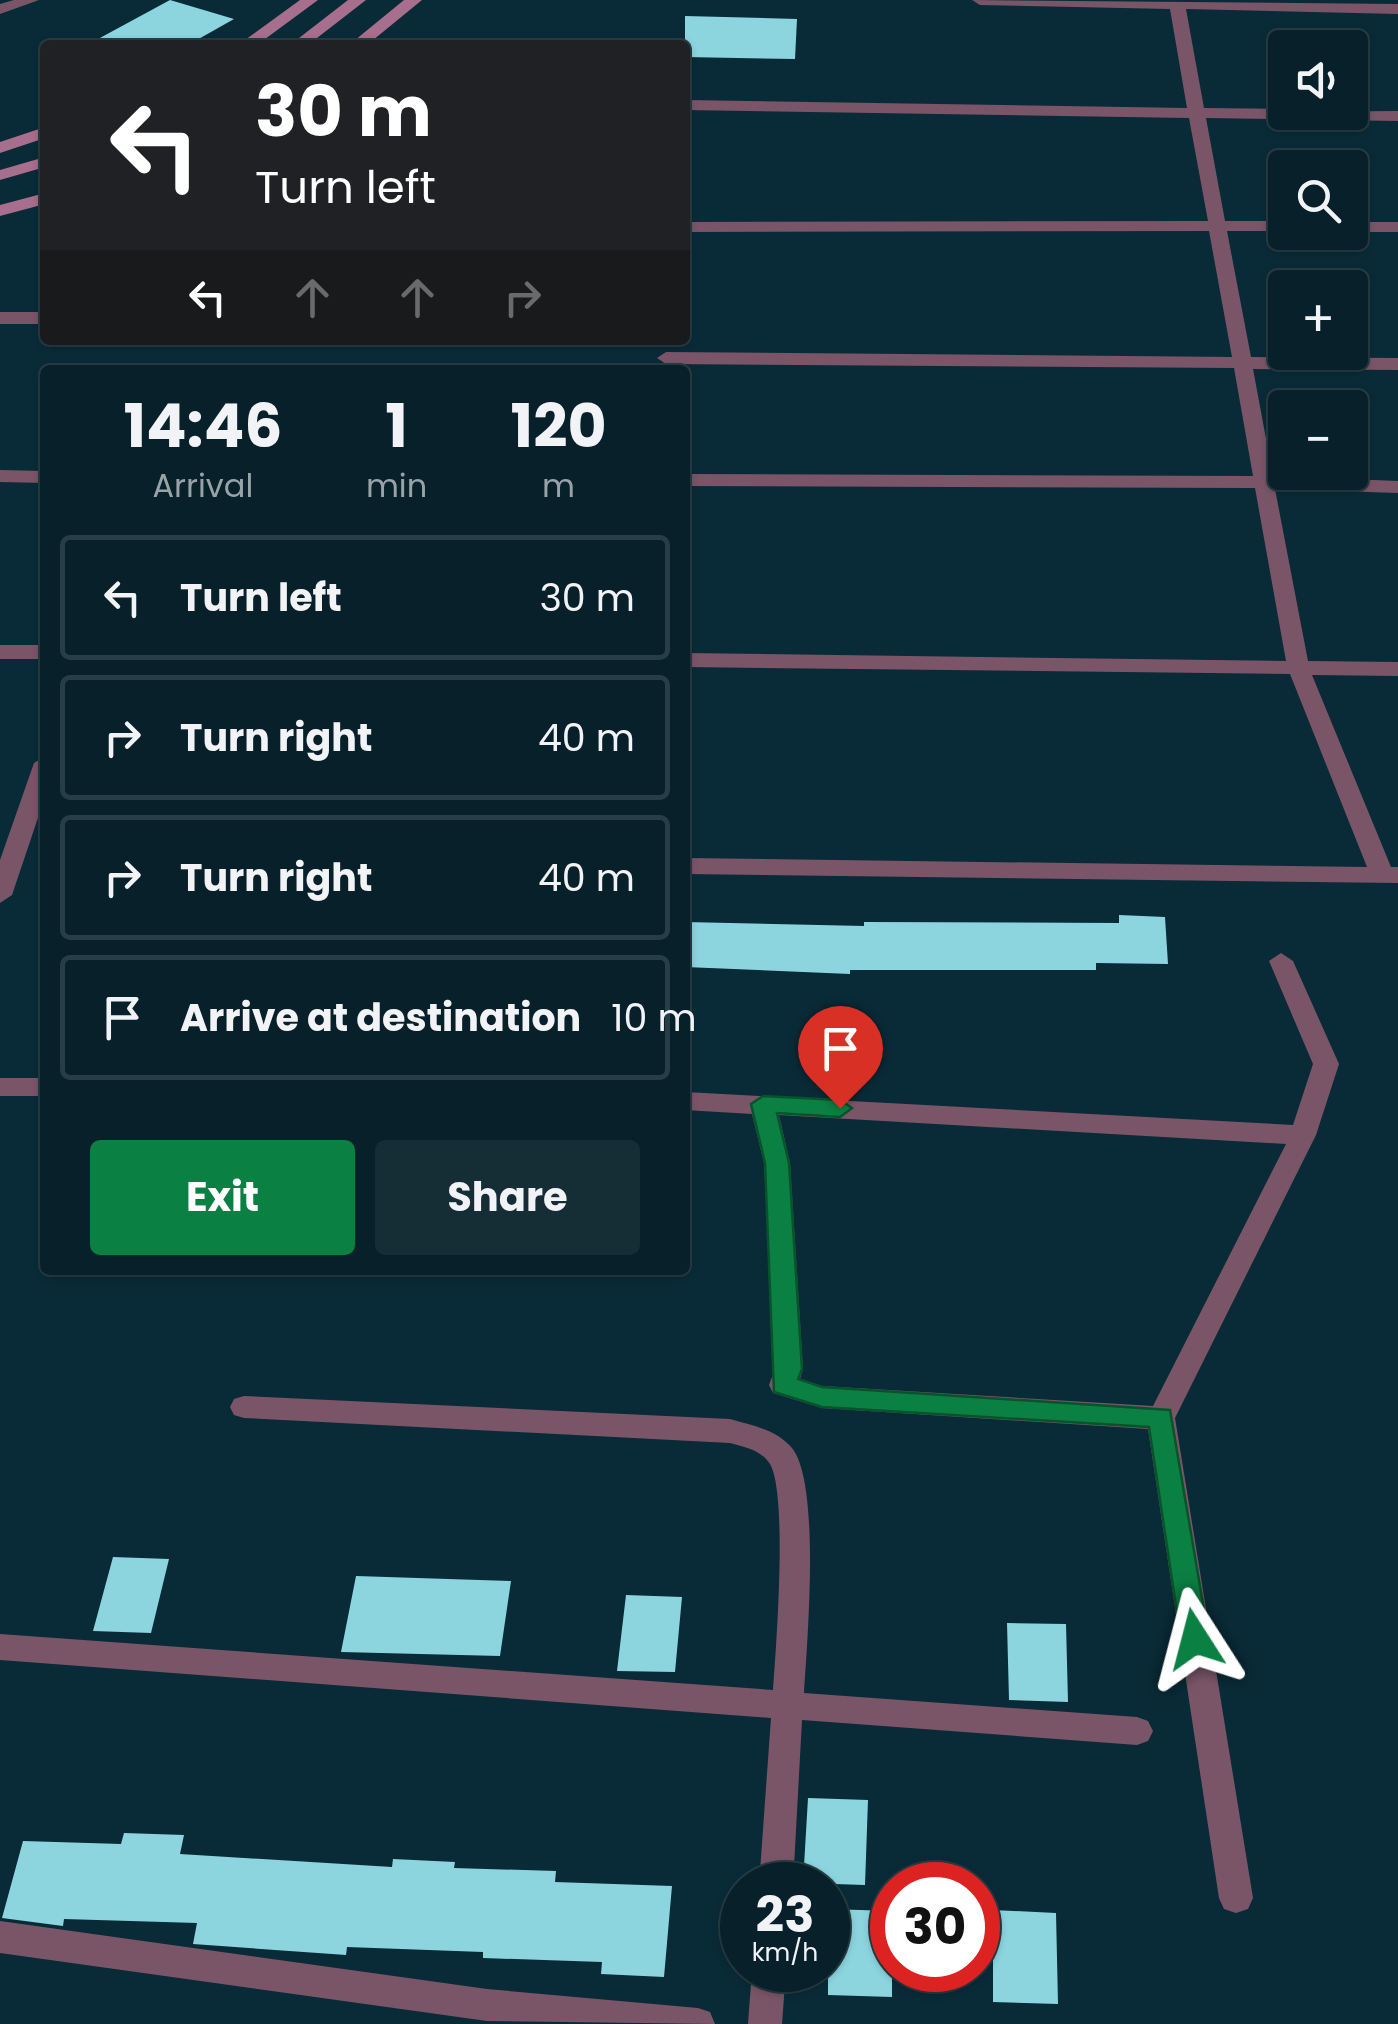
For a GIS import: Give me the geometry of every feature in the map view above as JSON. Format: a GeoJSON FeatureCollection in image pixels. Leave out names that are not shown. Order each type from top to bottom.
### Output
{"type":"FeatureCollection","features":[{"type":"Feature","properties":{"kind":"street"},"geometry":{"type":"LineString","coordinates":[[0,9],[31,0]]}},
{"type":"Feature","properties":{"kind":"street"},"geometry":{"type":"LineString","coordinates":[[253,40],[310,0]]}},
{"type":"Feature","properties":{"kind":"street"},"geometry":{"type":"LineString","coordinates":[[305,40],[358,0]]}},
{"type":"Feature","properties":{"kind":"street"},"geometry":{"type":"LineString","coordinates":[[363,40],[414,0]]}},
{"type":"Feature","properties":{"kind":"street"},"geometry":{"type":"LineString","coordinates":[[980,0],[1398,10]]}},
{"type":"Feature","properties":{"kind":"street"},"geometry":{"type":"LineString","coordinates":[[690,866],[1390,875],[1298,668],[1178,5]]}},
{"type":"Feature","properties":{"kind":"street"},"geometry":{"type":"LineString","coordinates":[[690,105],[1398,116]]}},
{"type":"Feature","properties":{"kind":"street"},"geometry":{"type":"LineString","coordinates":[[0,148],[40,134]]}},
{"type":"Feature","properties":{"kind":"street"},"geometry":{"type":"LineString","coordinates":[[0,175],[40,163]]}},
{"type":"Feature","properties":{"kind":"street"},"geometry":{"type":"LineString","coordinates":[[0,212],[40,200]]}},
{"type":"Feature","properties":{"kind":"street"},"geometry":{"type":"LineString","coordinates":[[690,227],[1268,226]]}},
{"type":"Feature","properties":{"kind":"street"},"geometry":{"type":"LineString","coordinates":[[1368,227],[1398,227]]}},
{"type":"Feature","properties":{"kind":"street"},"geometry":{"type":"LineString","coordinates":[[0,318],[40,318]]}},
{"type":"Feature","properties":{"kind":"street"},"geometry":{"type":"LineString","coordinates":[[666,358],[1398,364]]}},
{"type":"Feature","properties":{"kind":"street"},"geometry":{"type":"LineString","coordinates":[[0,476],[40,477]]}},
{"type":"Feature","properties":{"kind":"street"},"geometry":{"type":"LineString","coordinates":[[690,480],[1262,482],[1398,487]]}},
{"type":"Feature","properties":{"kind":"street"},"geometry":{"type":"LineString","coordinates":[[0,652],[40,652]]}},
{"type":"Feature","properties":{"kind":"street"},"geometry":{"type":"LineString","coordinates":[[690,660],[1398,669]]}},
{"type":"Feature","properties":{"kind":"street"},"geometry":{"type":"LineString","coordinates":[[0,895],[8,851],[40,775]]}},
{"type":"Feature","properties":{"kind":"street"},"geometry":{"type":"LineString","coordinates":[[1236,1898],[1160,1418],[1303,1135],[1326,1064],[1281,961]]}},
{"type":"Feature","properties":{"kind":"street"},"geometry":{"type":"LineString","coordinates":[[0,1086],[40,1087]]}},
{"type":"Feature","properties":{"kind":"street"},"geometry":{"type":"LineString","coordinates":[[690,1101],[1303,1135]]}},
{"type":"Feature","properties":{"kind":"street"},"geometry":{"type":"LineString","coordinates":[[763,1104],[777,1163],[789,1369],[783,1385],[822,1397],[1160,1418]]}},
{"type":"Feature","properties":{"kind":"street"},"geometry":{"type":"LineString","coordinates":[[244,1408],[730,1431],[763,1440],[782,1457],[791,1485],[794,1606],[778,1862]]}},
{"type":"Feature","properties":{"kind":"street"},"geometry":{"type":"LineString","coordinates":[[0,1647],[1137,1731]]}},
{"type":"Feature","properties":{"kind":"street"},"geometry":{"type":"LineString","coordinates":[[0,1937],[485,2015],[698,2024]]}},
{"type":"Feature","properties":{"kind":"street"},"geometry":{"type":"LineString","coordinates":[[765,2024],[767,1992]]}},
{"type":"Feature","properties":{"kind":"building"},"geometry":{"type":"Polygon","coordinates":[[[170,0],[234,19],[197,40],[96,40],[170,0]]]}},
{"type":"Feature","properties":{"kind":"building"},"geometry":{"type":"Polygon","coordinates":[[[685,16],[797,19],[795,59],[690,57],[690,40],[685,40],[685,16]]]}},
{"type":"Feature","properties":{"kind":"building"},"geometry":{"type":"Polygon","coordinates":[[[1119,915],[1165,917],[1168,964],[1096,963],[1096,970],[850,970],[850,974],[690,967],[690,922],[864,926],[864,922],[1119,923],[1119,915]]]}},
{"type":"Feature","properties":{"kind":"building"},"geometry":{"type":"Polygon","coordinates":[[[113,1557],[169,1559],[151,1633],[93,1631],[113,1557]]]}},
{"type":"Feature","properties":{"kind":"building"},"geometry":{"type":"Polygon","coordinates":[[[356,1576],[511,1581],[500,1656],[341,1652],[356,1576]]]}},
{"type":"Feature","properties":{"kind":"building"},"geometry":{"type":"Polygon","coordinates":[[[626,1595],[682,1597],[675,1672],[617,1671],[626,1595]]]}},
{"type":"Feature","properties":{"kind":"building"},"geometry":{"type":"Polygon","coordinates":[[[1007,1623],[1066,1624],[1068,1702],[1009,1700],[1007,1623]]]}},
{"type":"Feature","properties":{"kind":"building"},"geometry":{"type":"Polygon","coordinates":[[[808,1798],[868,1800],[865,1885],[850,1885],[850,1862],[804,1862],[808,1798]]]}},
{"type":"Feature","properties":{"kind":"building"},"geometry":{"type":"Polygon","coordinates":[[[124,1833],[184,1835],[180,1854],[392,1867],[393,1859],[455,1862],[454,1868],[556,1871],[555,1882],[672,1886],[664,1977],[601,1974],[602,1962],[483,1958],[483,1952],[347,1947],[346,1955],[193,1944],[197,1923],[64,1919],[63,1926],[2,1918],[23,1841],[121,1844],[124,1833]]]}},
{"type":"Feature","properties":{"kind":"building"},"geometry":{"type":"Polygon","coordinates":[[[850,1910],[870,1910],[870,1992],[892,1992],[892,1997],[828,1995],[850,1992],[850,1910]]]}},
{"type":"Feature","properties":{"kind":"building"},"geometry":{"type":"Polygon","coordinates":[[[1000,1910],[1056,1913],[1058,2004],[993,2002],[993,1992],[1000,1992],[1000,1910]]]}},
{"type":"Feature","properties":{"kind":"route"},"geometry":{"type":"LineString","coordinates":[[840,1108],[763,1104],[777,1163],[789,1369],[783,1385],[822,1397],[1160,1418],[1195,1639]]}}]}
